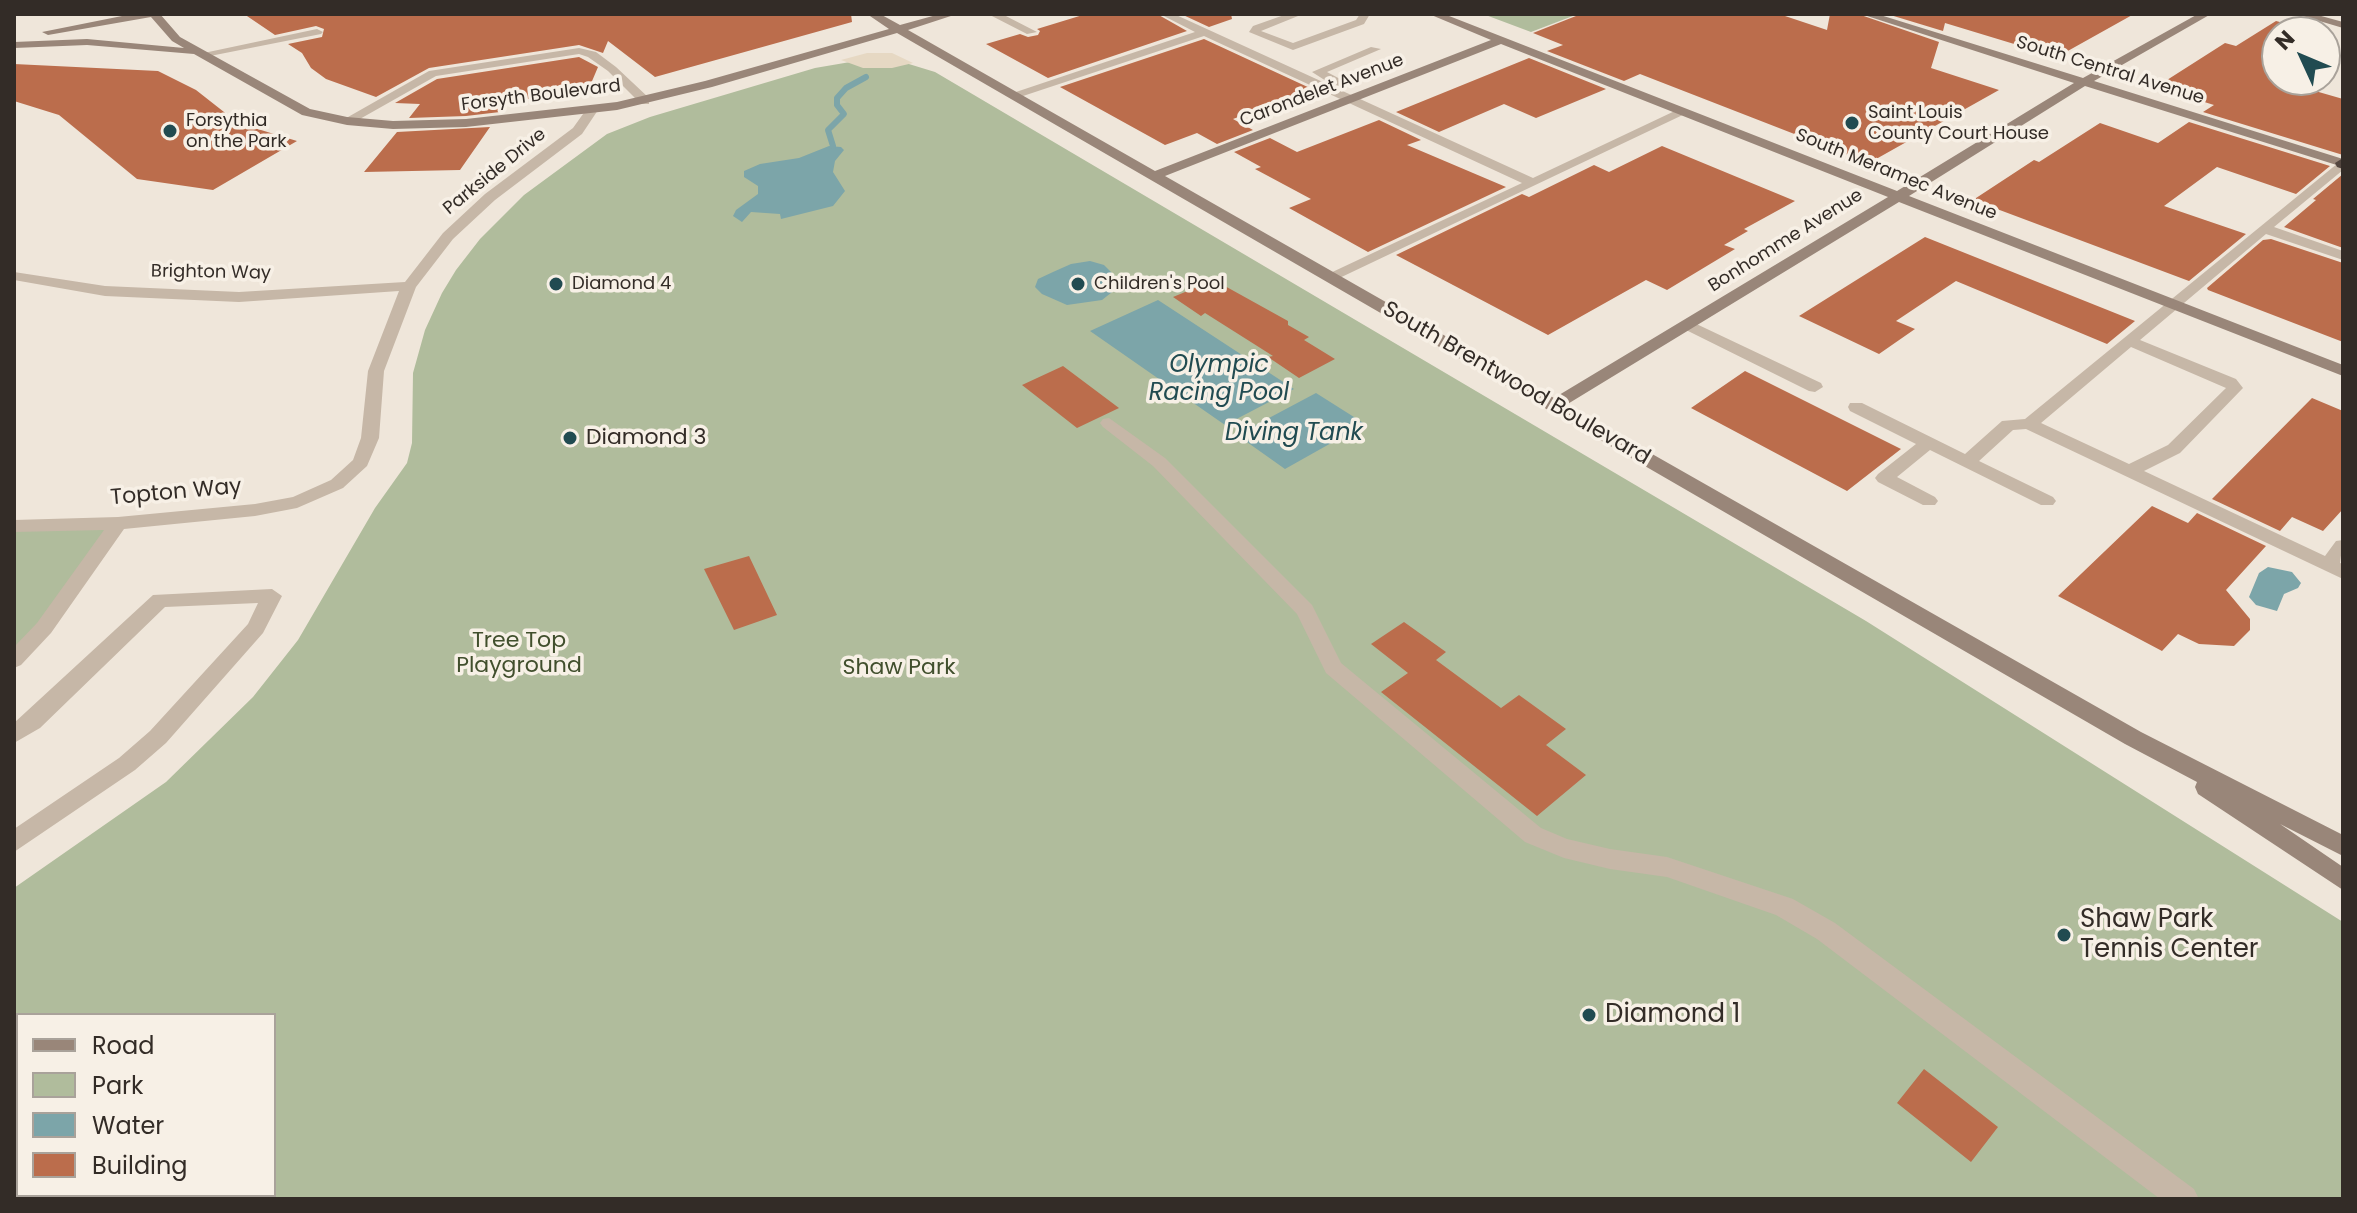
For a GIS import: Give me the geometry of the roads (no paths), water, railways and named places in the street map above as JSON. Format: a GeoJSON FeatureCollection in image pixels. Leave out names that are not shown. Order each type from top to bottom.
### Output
{"type":"FeatureCollection","features":[{"type":"Feature","properties":{"kind":"street"},"geometry":{"type":"LineString","coordinates":[[14,39],[152,14]]}},
{"type":"Feature","properties":{"kind":"street","name":"Forsyth Boulevard"},"geometry":{"type":"LineString","coordinates":[[152,14],[176,39],[306,112],[347,121],[393,125],[466,123],[592,110],[645,101],[952,14]]}},
{"type":"Feature","properties":{"kind":"street","name":"South Brentwood Boulevard"},"geometry":{"type":"LineString","coordinates":[[872,14],[2133,738],[2343,846]]}},
{"type":"Feature","properties":{"kind":"street"},"geometry":{"type":"LineString","coordinates":[[993,14],[1033,31],[1006,14]]}},
{"type":"Feature","properties":{"kind":"street"},"geometry":{"type":"LineString","coordinates":[[1165,14],[1533,183]]}},
{"type":"Feature","properties":{"kind":"street"},"geometry":{"type":"LineString","coordinates":[[1298,14],[1257,28],[1255,32],[1293,47],[1360,22],[1362,15]]}},
{"type":"Feature","properties":{"kind":"street","name":"South Meramec Avenue"},"geometry":{"type":"LineString","coordinates":[[1434,14],[2343,371]]}},
{"type":"Feature","properties":{"kind":"street","name":"Bonhomme Avenue"},"geometry":{"type":"LineString","coordinates":[[1553,405],[2084,82],[2206,14]]}},
{"type":"Feature","properties":{"kind":"street"},"geometry":{"type":"LineString","coordinates":[[2301,14],[2343,25]]}},
{"type":"Feature","properties":{"kind":"street","name":"South Central Avenue"},"geometry":{"type":"LineString","coordinates":[[1877,15],[2343,163]]}},
{"type":"Feature","properties":{"kind":"street"},"geometry":{"type":"LineString","coordinates":[[14,45],[115,43],[205,54],[317,32]]}},
{"type":"Feature","properties":{"kind":"street"},"geometry":{"type":"LineString","coordinates":[[1013,95],[1205,32]]}},
{"type":"Feature","properties":{"kind":"street","name":"Carondelet Avenue"},"geometry":{"type":"LineString","coordinates":[[1154,176],[1502,40]]}},
{"type":"Feature","properties":{"kind":"street"},"geometry":{"type":"LineString","coordinates":[[1364,94],[1318,72],[1375,49]]}},
{"type":"Feature","properties":{"kind":"street"},"geometry":{"type":"LineString","coordinates":[[347,121],[433,73],[579,51],[592,54],[612,69],[645,101]]}},
{"type":"Feature","properties":{"kind":"street","name":"Parkside Drive"},"geometry":{"type":"LineString","coordinates":[[337,484],[361,462],[370,438],[376,371],[409,286],[448,236],[490,197],[578,131],[592,110]]}},
{"type":"Feature","properties":{"kind":"street"},"geometry":{"type":"LineString","coordinates":[[1331,278],[1683,112]]}},
{"type":"Feature","properties":{"kind":"street"},"geometry":{"type":"LineString","coordinates":[[2029,424],[2343,163]]}},
{"type":"Feature","properties":{"kind":"street"},"geometry":{"type":"LineString","coordinates":[[2265,229],[2343,256]]}},
{"type":"Feature","properties":{"kind":"street","name":"Brighton Way"},"geometry":{"type":"LineString","coordinates":[[14,276],[105,291],[239,297],[409,286]]}},
{"type":"Feature","properties":{"kind":"street"},"geometry":{"type":"LineString","coordinates":[[1688,325],[1815,387]]}},
{"type":"Feature","properties":{"kind":"street"},"geometry":{"type":"LineString","coordinates":[[2129,341],[2230,383],[2235,388],[2174,449],[2130,471]]}},
{"type":"Feature","properties":{"kind":"street"},"geometry":{"type":"LineString","coordinates":[[1856,407],[2047,501]]}},
{"type":"Feature","properties":{"kind":"street"},"geometry":{"type":"LineString","coordinates":[[1109,423],[1159,462],[1305,610],[1333,668],[1533,835],[1564,848],[1680,871],[1784,907],[1826,931],[2184,1199]]}},
{"type":"Feature","properties":{"kind":"street"},"geometry":{"type":"LineString","coordinates":[[1967,462],[2008,425],[2029,424],[2336,568],[2343,546]]}},
{"type":"Feature","properties":{"kind":"street"},"geometry":{"type":"LineString","coordinates":[[1928,443],[1884,478],[1929,501]]}},
{"type":"Feature","properties":{"kind":"street","name":"Topton Way"},"geometry":{"type":"LineString","coordinates":[[14,526],[118,523],[279,507],[337,484]]}},
{"type":"Feature","properties":{"kind":"street"},"geometry":{"type":"LineString","coordinates":[[14,660],[44,628],[118,523]]}},
{"type":"Feature","properties":{"kind":"street"},"geometry":{"type":"LineString","coordinates":[[14,734],[32,722],[160,600],[272,596],[256,628],[158,737],[127,764],[14,842]]}},
{"type":"Feature","properties":{"kind":"street","name":"South Brentwood Boulevard"},"geometry":{"type":"LineString","coordinates":[[2133,738],[2343,880]]}},
{"type":"Feature","properties":{"kind":"water"},"geometry":{"type":"Polygon","coordinates":[[[829,146],[844,150],[835,161],[833,172],[845,191],[833,206],[781,219],[780,214],[751,212],[742,222],[733,216],[736,210],[758,194],[758,186],[744,177],[744,171],[760,164],[799,158],[829,146]]]}},
{"type":"Feature","properties":{"kind":"water","name":"Children's Pool"},"geometry":{"type":"Polygon","coordinates":[[[1090,261],[1104,265],[1121,282],[1102,300],[1067,305],[1042,294],[1035,287],[1038,279],[1071,264],[1090,261]]]}},
{"type":"Feature","properties":{"kind":"water","name":"Olympic Racing Pool"},"geometry":{"type":"Polygon","coordinates":[[[1158,300],[1294,389],[1225,425],[1090,331],[1158,300]]]}},
{"type":"Feature","properties":{"kind":"water","name":"Diving Tank"},"geometry":{"type":"Polygon","coordinates":[[[1316,393],[1365,424],[1285,469],[1237,435],[1316,393]]]}},
{"type":"Feature","properties":{"kind":"water"},"geometry":{"type":"Polygon","coordinates":[[[2268,567],[2292,572],[2301,583],[2298,588],[2284,594],[2277,611],[2256,605],[2249,597],[2259,573],[2268,567]]]}},
{"type":"Feature","properties":{"kind":"waterway"},"geometry":{"type":"LineString","coordinates":[[833,146],[828,130],[844,114],[837,105],[837,98],[846,88],[866,77]]}},
{"type":"Feature","properties":{"kind":"place","name":"Saint Louis County Court House"},"geometry":{"type":"Point","coordinates":[1852,123]}},
{"type":"Feature","properties":{"kind":"place","name":"Forsythia on the Park"},"geometry":{"type":"Point","coordinates":[170,131]}},
{"type":"Feature","properties":{"kind":"place","name":"Diamond 4"},"geometry":{"type":"Point","coordinates":[556,284]}},
{"type":"Feature","properties":{"kind":"place","name":"Children's Pool"},"geometry":{"type":"Point","coordinates":[1078,284]}},
{"type":"Feature","properties":{"kind":"place","name":"Diamond 3"},"geometry":{"type":"Point","coordinates":[570,438]}},
{"type":"Feature","properties":{"kind":"place","name":"Shaw Park Tennis Center"},"geometry":{"type":"Point","coordinates":[2064,935]}},
{"type":"Feature","properties":{"kind":"place","name":"Diamond 1"},"geometry":{"type":"Point","coordinates":[1589,1015]}},
{"type":"Feature","properties":{"kind":"park label","name":"Tree Top Playground"},"geometry":{"type":"Point","coordinates":[519,654]}},
{"type":"Feature","properties":{"kind":"park label","name":"Shaw Park"},"geometry":{"type":"Point","coordinates":[899,668]}}]}
